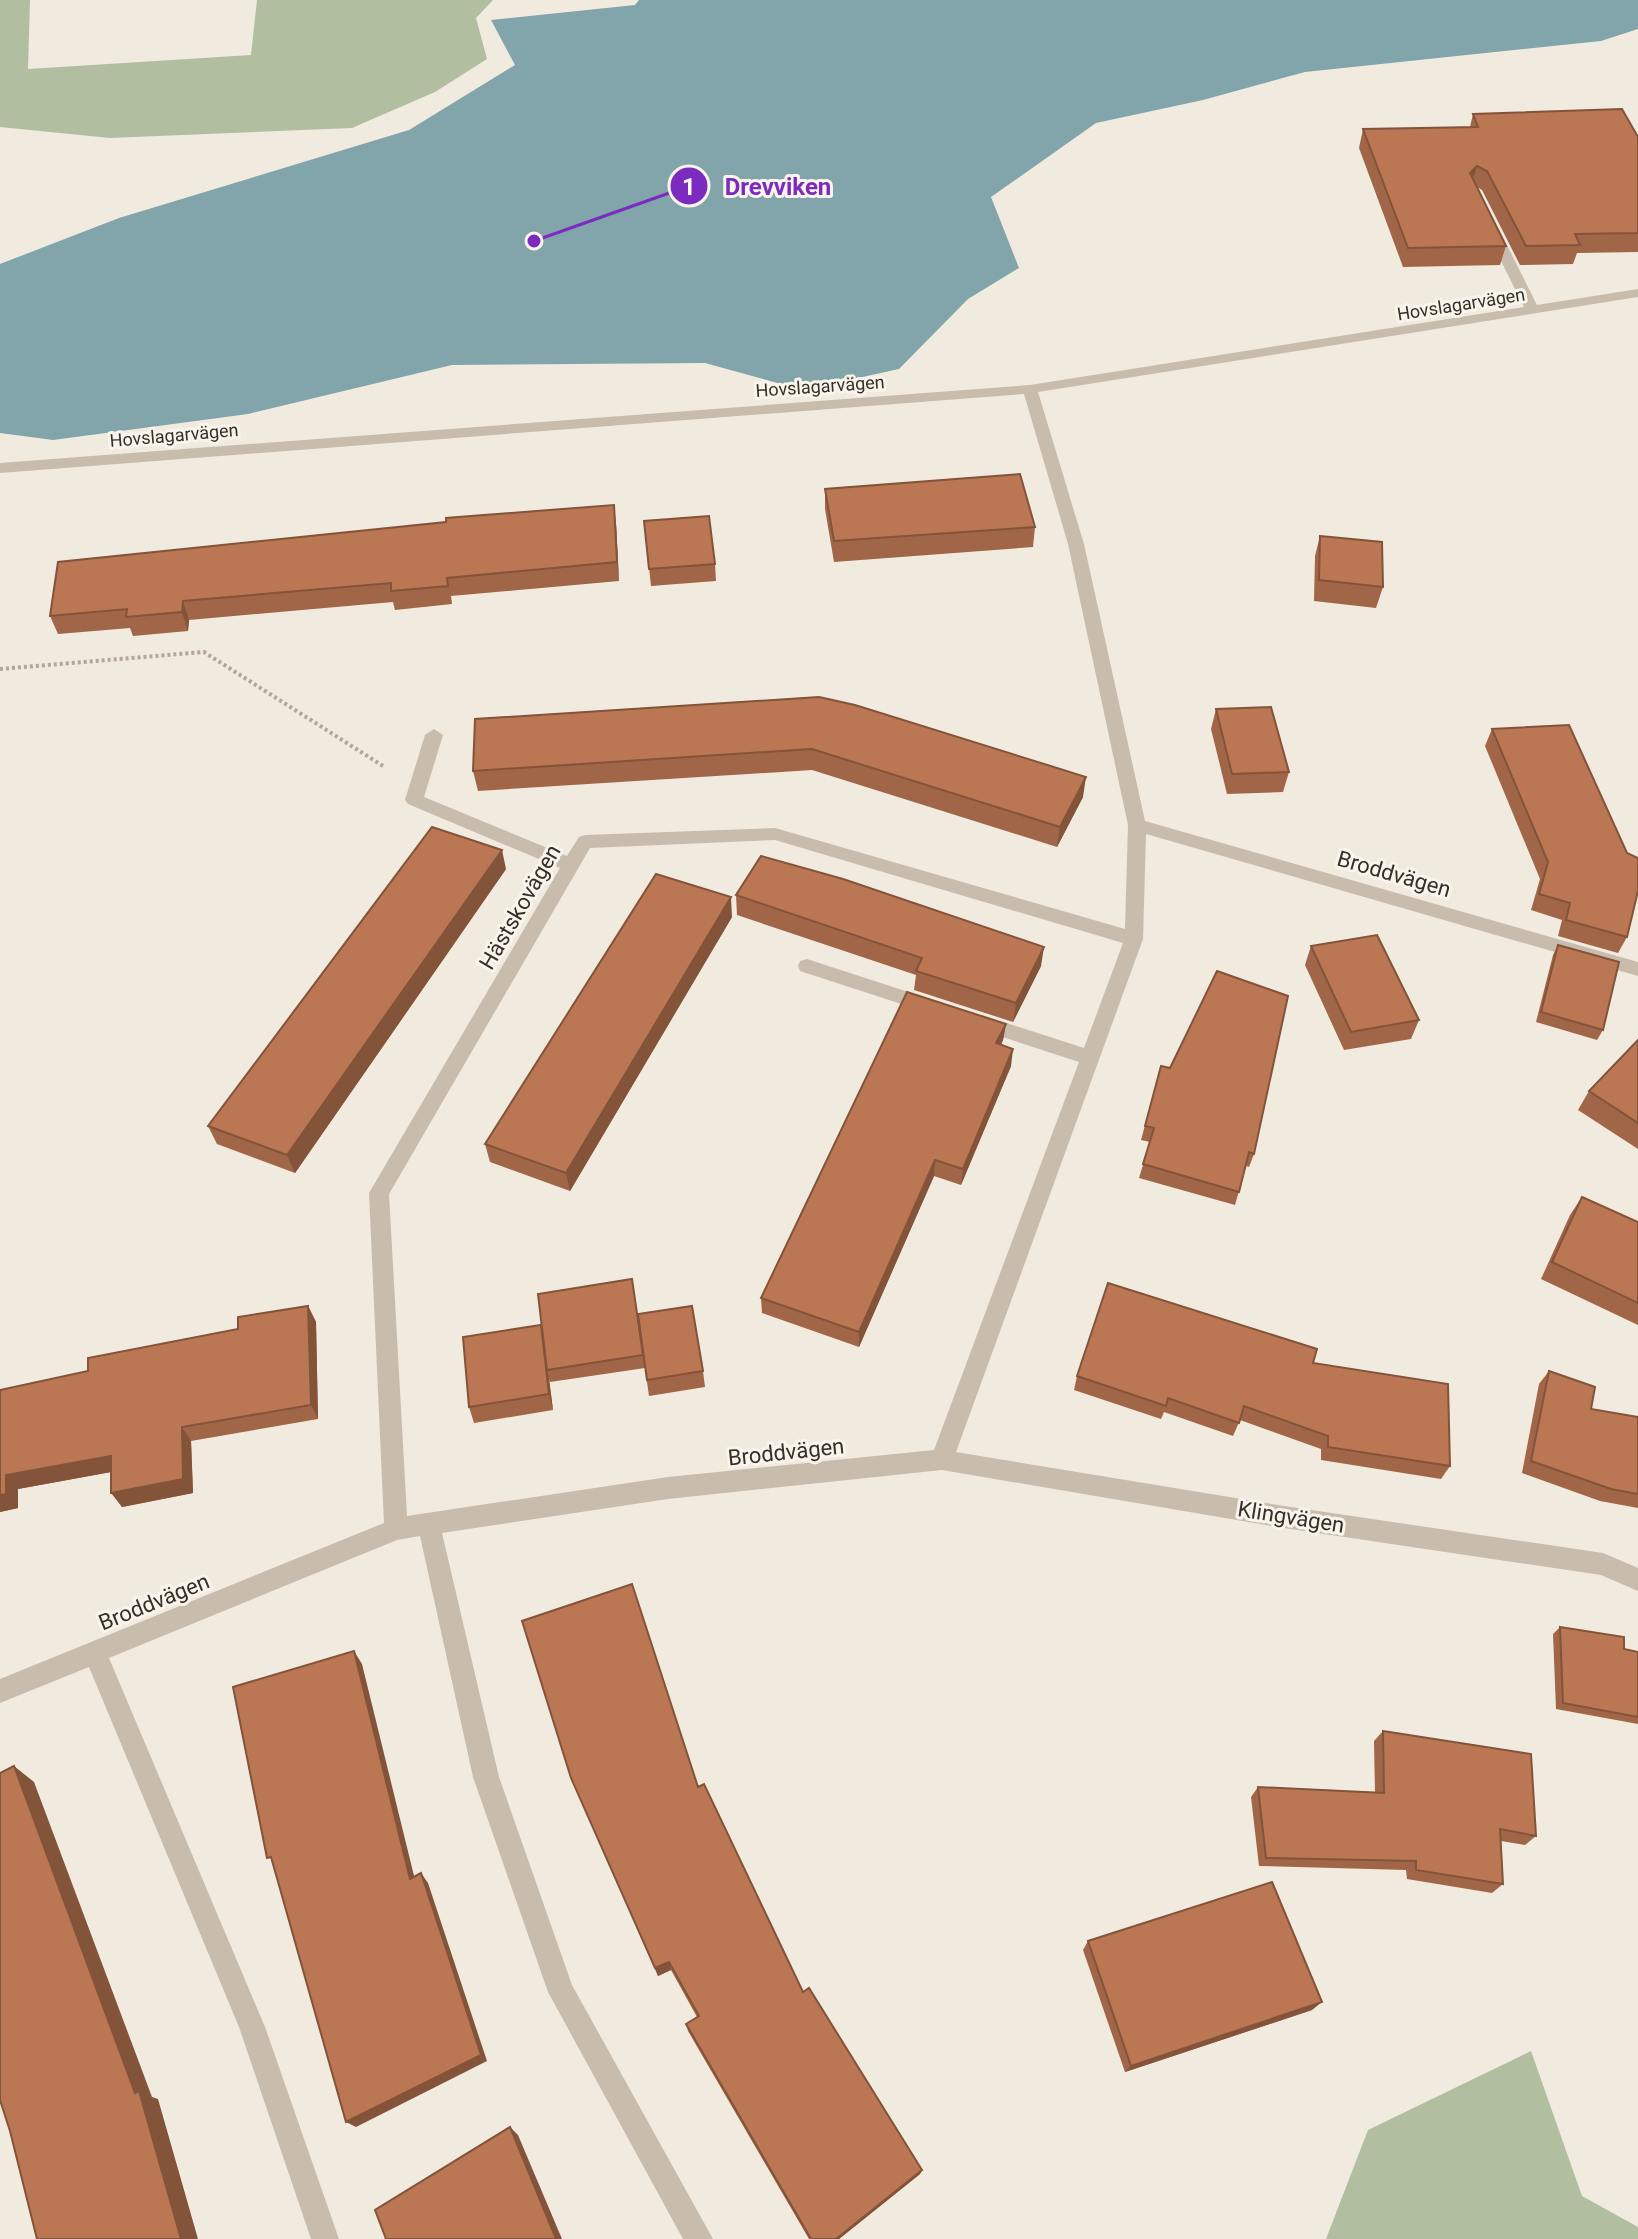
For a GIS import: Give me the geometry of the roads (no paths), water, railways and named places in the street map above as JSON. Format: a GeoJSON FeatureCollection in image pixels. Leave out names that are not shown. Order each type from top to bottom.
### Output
{"type":"FeatureCollection","features":[{"type":"Feature","properties":{"kind":"street"},"geometry":{"type":"LineString","coordinates":[[1486,218],[1533,311]]}},
{"type":"Feature","properties":{"kind":"street","name":"Hovslagarvägen"},"geometry":{"type":"LineString","coordinates":[[0,468],[1030,389],[1638,293]]}},
{"type":"Feature","properties":{"kind":"street"},"geometry":{"type":"LineString","coordinates":[[942,1460],[1134,939],[1137,825],[1076,544],[1030,389]]}},
{"type":"Feature","properties":{"kind":"street"},"geometry":{"type":"LineString","coordinates":[[434,735],[414,800],[573,866]]}},
{"type":"Feature","properties":{"kind":"street","name":"Broddvägen"},"geometry":{"type":"LineString","coordinates":[[1137,825],[1638,969]]}},
{"type":"Feature","properties":{"kind":"street","name":"Hästskovägen"},"geometry":{"type":"LineString","coordinates":[[396,1529],[379,1193],[585,842],[775,834],[1134,939]]}},
{"type":"Feature","properties":{"kind":"street"},"geometry":{"type":"LineString","coordinates":[[807,966],[1090,1058]]}},
{"type":"Feature","properties":{"kind":"street","name":"Broddvägen"},"geometry":{"type":"LineString","coordinates":[[0,1691],[396,1529],[668,1488],[942,1460]]}},
{"type":"Feature","properties":{"kind":"street","name":"Klingvägen"},"geometry":{"type":"LineString","coordinates":[[942,1460],[1284,1517],[1603,1564],[1638,1580]]}},
{"type":"Feature","properties":{"kind":"street"},"geometry":{"type":"LineString","coordinates":[[428,1522],[486,1777],[561,1992],[699,2239]]}},
{"type":"Feature","properties":{"kind":"street"},"geometry":{"type":"LineString","coordinates":[[95,1653],[252,2027],[325,2239]]}},
{"type":"Feature","properties":{"kind":"water"},"geometry":{"type":"Polygon","coordinates":[[[639,0],[1638,0],[1638,29],[1601,41],[1305,72],[1203,100],[1096,123],[991,197],[1019,268],[968,299],[899,369],[803,390],[705,363],[452,365],[248,414],[53,440],[0,433],[0,264],[119,218],[409,130],[515,65],[491,20],[635,5],[639,0]]]}},
{"type":"Feature","properties":{"kind":"place","name":"Drevviken"},"geometry":{"type":"Point","coordinates":[534,241]}}]}
